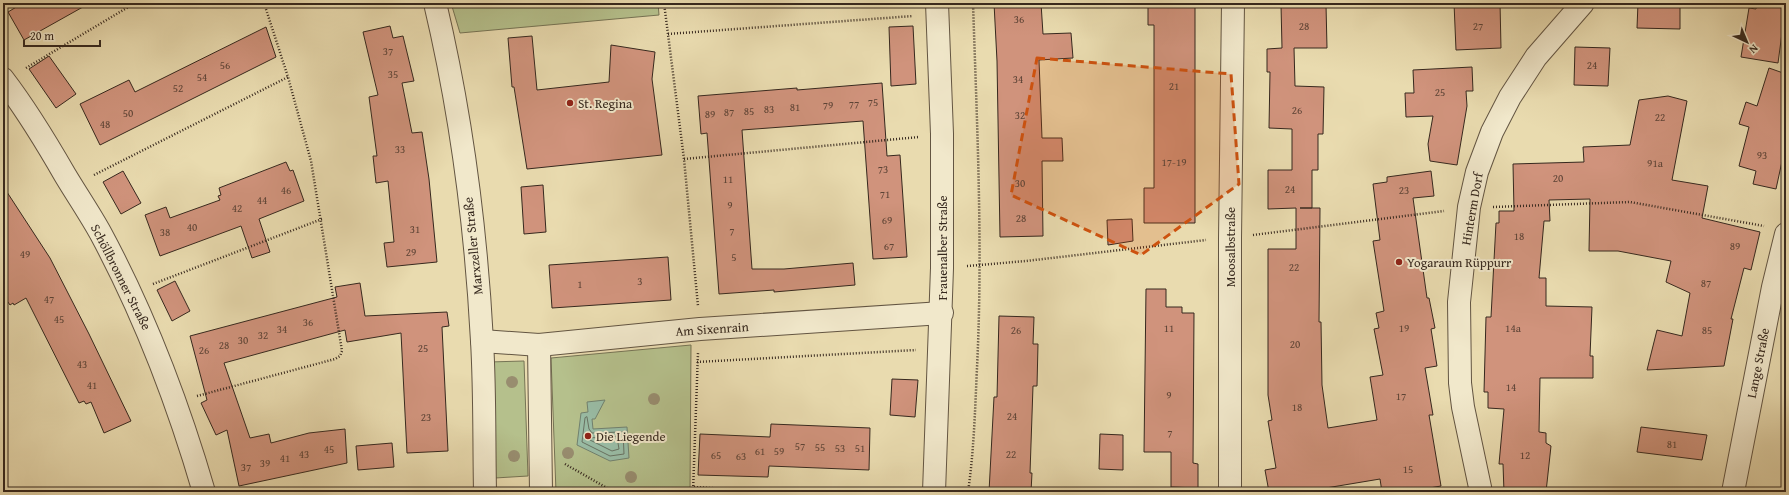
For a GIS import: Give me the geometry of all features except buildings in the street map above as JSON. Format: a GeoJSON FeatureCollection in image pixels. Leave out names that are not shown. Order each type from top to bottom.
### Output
{"type":"FeatureCollection","features":[{"type":"Feature","properties":{"kind":"street","name":"Marxzeller Straße"},"geometry":{"type":"LineString","coordinates":[[435,3],[445,47],[459,125],[468,188],[482,341],[485,492]]}},
{"type":"Feature","properties":{"kind":"street","name":"Moosalbstraße"},"geometry":{"type":"LineString","coordinates":[[1230,492],[1230,238],[1233,3]]}},
{"type":"Feature","properties":{"kind":"street","name":"Hinterm Dorf"},"geometry":{"type":"LineString","coordinates":[[1481,492],[1463,407],[1460,383],[1459,302],[1469,207],[1477,172],[1492,132],[1510,97],[1536,57],[1583,3]]}},
{"type":"Feature","properties":{"kind":"street","name":"Frauenalber Straße"},"geometry":{"type":"LineString","coordinates":[[934,492],[942,313],[942,134],[937,8]]}},
{"type":"Feature","properties":{"kind":"street","name":"Schöllbronner Straße"},"geometry":{"type":"LineString","coordinates":[[4,80],[36,126],[101,234],[130,293],[150,335],[176,402],[204,492]]}},
{"type":"Feature","properties":{"kind":"street","name":"Lange Straße"},"geometry":{"type":"LineString","coordinates":[[1733,492],[1780,287],[1778,231]]}},
{"type":"Feature","properties":{"kind":"street","name":"Am Sixenrain"},"geometry":{"type":"LineString","coordinates":[[482,341],[539,345],[700,329],[942,313]]}},
{"type":"Feature","properties":{"kind":"street"},"geometry":{"type":"LineString","coordinates":[[539,345],[541,492]]}},
{"type":"Feature","properties":{"kind":"path"},"geometry":{"type":"LineString","coordinates":[[4,80],[135,3]]}},
{"type":"Feature","properties":{"kind":"path"},"geometry":{"type":"LineString","coordinates":[[176,402],[340,356],[342,351],[322,219],[311,161],[288,77],[264,3]]}},
{"type":"Feature","properties":{"kind":"path"},"geometry":{"type":"LineString","coordinates":[[664,3],[684,159],[700,329],[697,362],[693,492]]}},
{"type":"Feature","properties":{"kind":"path"},"geometry":{"type":"LineString","coordinates":[[968,492],[972,469],[976,395],[980,264],[973,3]]}},
{"type":"Feature","properties":{"kind":"path"},"geometry":{"type":"LineString","coordinates":[[668,34],[937,8]]}},
{"type":"Feature","properties":{"kind":"path"},"geometry":{"type":"LineString","coordinates":[[72,186],[288,77]]}},
{"type":"Feature","properties":{"kind":"path"},"geometry":{"type":"LineString","coordinates":[[684,159],[942,134]]}},
{"type":"Feature","properties":{"kind":"path"},"geometry":{"type":"LineString","coordinates":[[942,268],[1026,261],[1230,238],[1469,207],[1630,202],[1778,231]]}},
{"type":"Feature","properties":{"kind":"path"},"geometry":{"type":"LineString","coordinates":[[130,293],[322,219]]}},
{"type":"Feature","properties":{"kind":"path"},"geometry":{"type":"LineString","coordinates":[[697,362],[940,349]]}},
{"type":"Feature","properties":{"kind":"path"},"geometry":{"type":"LineString","coordinates":[[541,460],[568,465],[614,492]]}},
{"type":"Feature","properties":{"kind":"path"},"geometry":{"type":"LineString","coordinates":[[694,488],[778,492]]}},
{"type":"Feature","properties":{"kind":"highlighted area"},"geometry":{"type":"Polygon","coordinates":[[[1037,58],[1231,74],[1239,184],[1141,255],[1011,195],[1037,58]]]}},
{"type":"Feature","properties":{"kind":"shaded area"},"geometry":{"type":"Polygon","coordinates":[[[451,3],[658,3],[659,15],[460,33],[451,3]]]}},
{"type":"Feature","properties":{"kind":"shaded area"},"geometry":{"type":"Polygon","coordinates":[[[691,345],[690,492],[556,492],[551,358],[691,345]]]}},
{"type":"Feature","properties":{"kind":"shaded area"},"geometry":{"type":"Polygon","coordinates":[[[524,361],[528,476],[495,478],[489,362],[524,361]]]}},
{"type":"Feature","properties":{"kind":"water"},"geometry":{"type":"Polygon","coordinates":[[[605,400],[595,419],[592,419],[593,429],[627,427],[629,458],[610,461],[577,445],[581,413],[588,412],[587,402],[605,400]]]}},
{"type":"Feature","properties":{"kind":"place","name":"St. Regina"},"geometry":{"type":"Point","coordinates":[570,103]}},
{"type":"Feature","properties":{"kind":"place","name":"Yogaraum Rüppurr"},"geometry":{"type":"Point","coordinates":[1399,262]}},
{"type":"Feature","properties":{"kind":"place","name":"Die Liegende"},"geometry":{"type":"Point","coordinates":[588,436]}}]}
